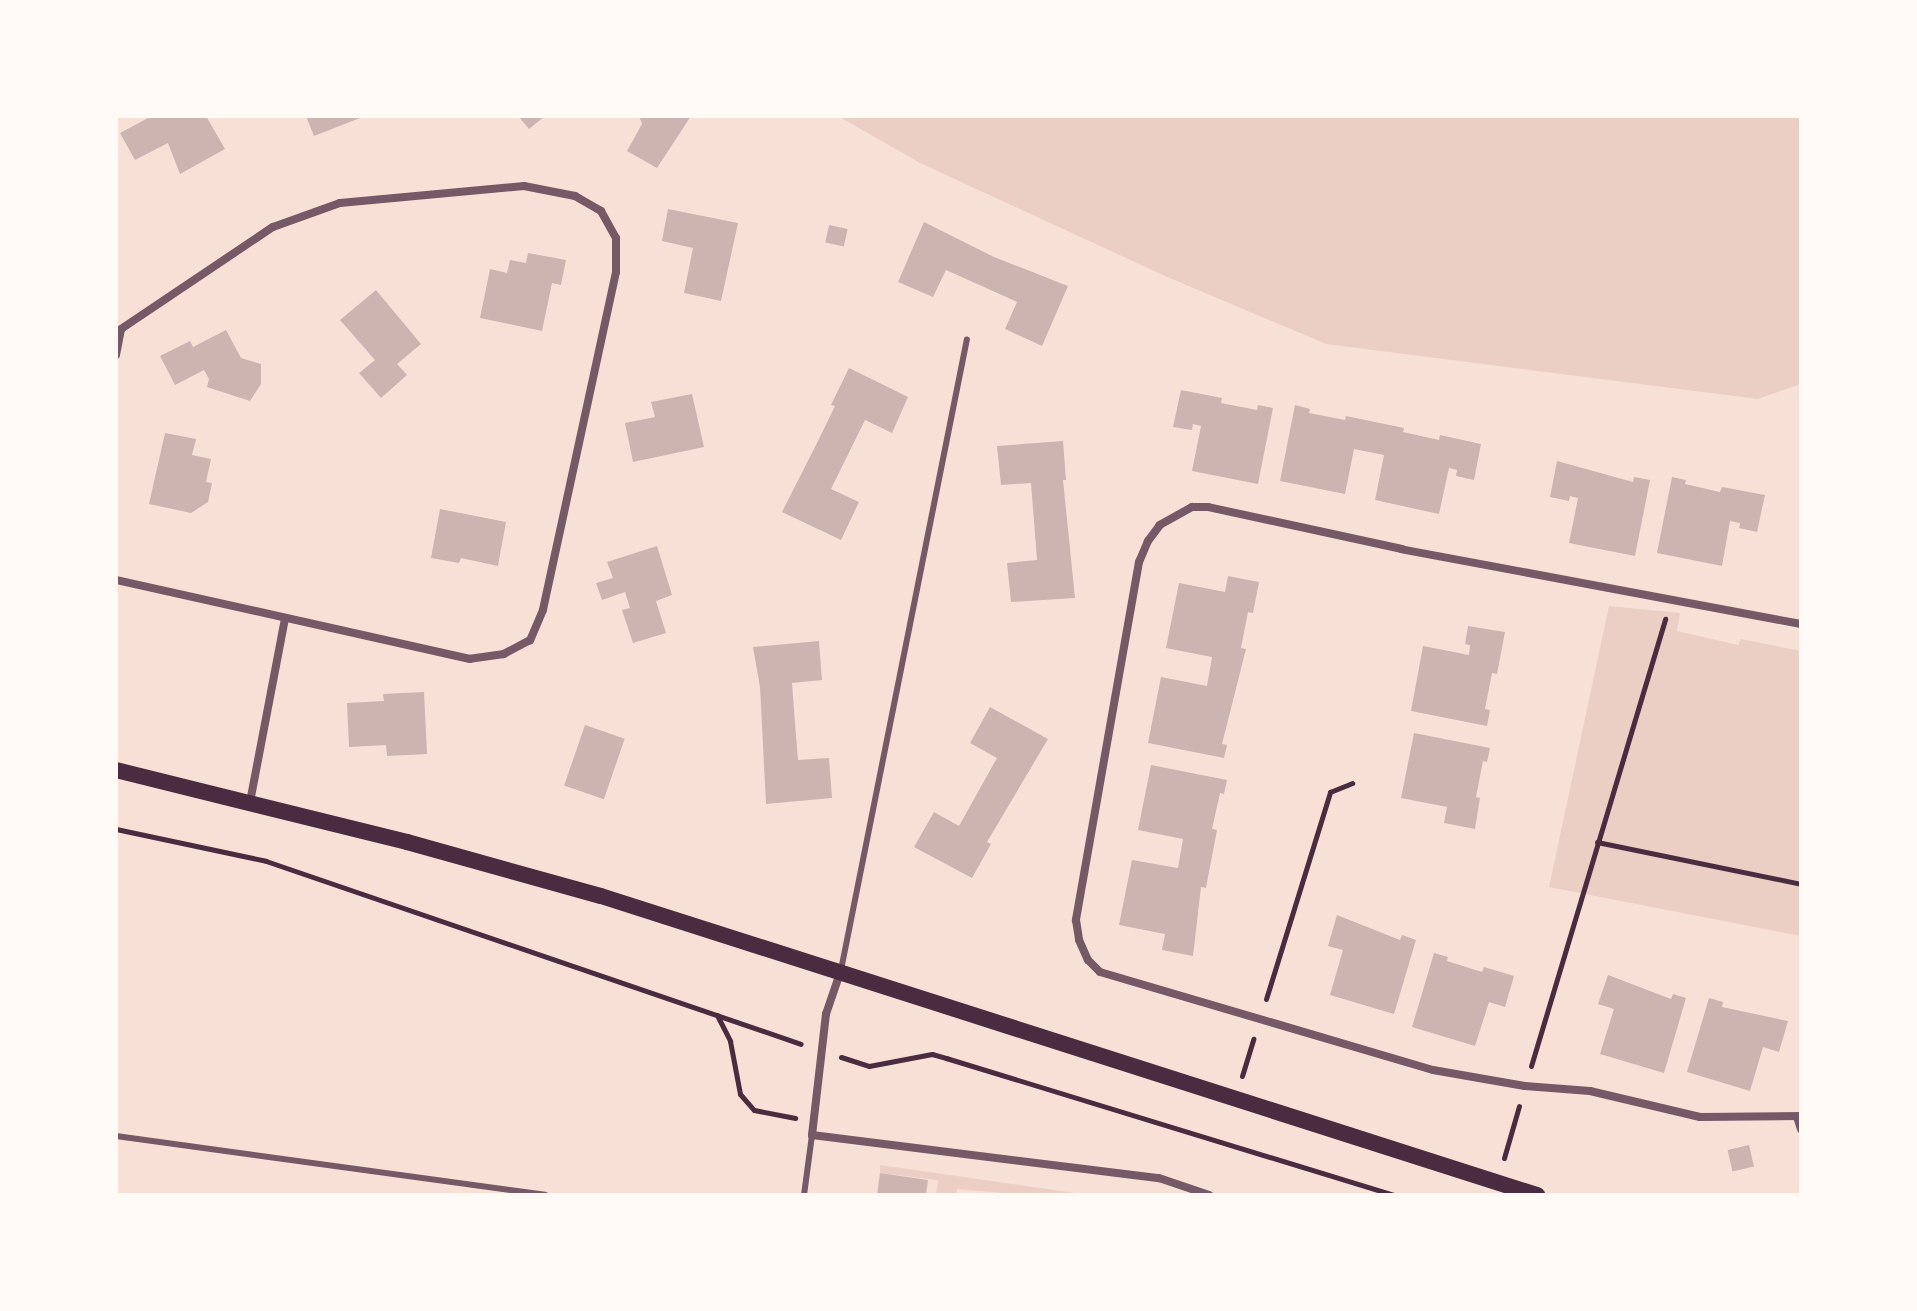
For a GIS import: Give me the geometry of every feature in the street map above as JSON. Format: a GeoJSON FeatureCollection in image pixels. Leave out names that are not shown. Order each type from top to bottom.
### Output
{"type":"FeatureCollection","features":[{"type":"Feature","properties":{"kind":"main road"},"geometry":{"type":"LineString","coordinates":[[116,770],[407,842],[601,896],[1235,1100],[1537,1195],[1548,1195]]}},
{"type":"Feature","properties":{"kind":"street"},"geometry":{"type":"LineString","coordinates":[[116,355],[121,329],[273,227],[340,203],[524,186],[575,196],[601,211],[616,238],[616,272],[543,610],[530,640],[504,654],[470,659],[116,580]]}},
{"type":"Feature","properties":{"kind":"street"},"geometry":{"type":"LineString","coordinates":[[1801,624],[1402,549],[1208,507],[1192,507],[1160,525],[1148,541],[1139,562],[1078,902],[1079,940],[1088,960],[1100,972],[1433,1070],[1525,1086],[1590,1091],[1700,1117],[1799,1116],[1801,1129]]}},
{"type":"Feature","properties":{"kind":"street"},"geometry":{"type":"LineString","coordinates":[[249,805],[285,618]]}},
{"type":"Feature","properties":{"kind":"street"},"geometry":{"type":"LineString","coordinates":[[840,973],[826,1014],[812,1135],[1159,1178],[1209,1195]]}},
{"type":"Feature","properties":{"kind":"lane"},"geometry":{"type":"LineString","coordinates":[[840,973],[967,339]]}},
{"type":"Feature","properties":{"kind":"lane"},"geometry":{"type":"LineString","coordinates":[[804,1195],[812,1135]]}},
{"type":"Feature","properties":{"kind":"lane"},"geometry":{"type":"LineString","coordinates":[[116,1136],[545,1195]]}},
{"type":"Feature","properties":{"kind":"path"},"geometry":{"type":"LineString","coordinates":[[1496,1181],[1666,614],[1660,596]]}},
{"type":"Feature","properties":{"kind":"path"},"geometry":{"type":"LineString","coordinates":[[1235,1100],[1330,792],[1352,783]]}},
{"type":"Feature","properties":{"kind":"path"},"geometry":{"type":"LineString","coordinates":[[116,829],[266,861],[716,1015],[742,1027],[869,1066],[932,1054],[1393,1195]]}},
{"type":"Feature","properties":{"kind":"path"},"geometry":{"type":"LineString","coordinates":[[1597,842],[1801,884]]}},
{"type":"Feature","properties":{"kind":"path"},"geometry":{"type":"LineString","coordinates":[[716,1015],[730,1041],[740,1094],[746,1103],[754,1110],[814,1121]]}},
{"type":"Feature","properties":{"kind":"shaded area"},"geometry":{"type":"Polygon","coordinates":[[[838,116],[1801,116],[1801,384],[1758,399],[1326,344],[1165,276],[920,163],[838,116]]]}},
{"type":"Feature","properties":{"kind":"shaded area"},"geometry":{"type":"Polygon","coordinates":[[[1609,606],[1680,613],[1677,631],[1738,645],[1741,639],[1801,651],[1801,936],[1549,887],[1609,606]]]}},
{"type":"Feature","properties":{"kind":"shaded area"},"geometry":{"type":"Polygon","coordinates":[[[880,1165],[1089,1195],[1023,1195],[957,1189],[956,1195],[936,1195],[938,1180],[880,1173],[880,1165]]]}},
{"type":"Feature","properties":{"kind":"building"},"geometry":{"type":"Polygon","coordinates":[[[206,116],[225,149],[180,174],[168,143],[135,160],[120,133],[150,117],[206,116]]]}},
{"type":"Feature","properties":{"kind":"building"},"geometry":{"type":"Polygon","coordinates":[[[306,116],[365,116],[314,136],[306,116]]]}},
{"type":"Feature","properties":{"kind":"building"},"geometry":{"type":"Polygon","coordinates":[[[518,116],[545,116],[529,129],[518,116]]]}},
{"type":"Feature","properties":{"kind":"building"},"geometry":{"type":"Polygon","coordinates":[[[639,116],[691,116],[657,168],[627,151],[642,124],[639,116]]]}},
{"type":"Feature","properties":{"kind":"building"},"geometry":{"type":"Polygon","coordinates":[[[668,209],[738,223],[721,301],[684,293],[693,248],[662,241],[668,209]]]}},
{"type":"Feature","properties":{"kind":"building"},"geometry":{"type":"Polygon","coordinates":[[[924,222],[994,257],[1068,286],[1042,346],[1005,329],[1017,302],[946,270],[933,297],[898,282],[924,222]]]}},
{"type":"Feature","properties":{"kind":"building"},"geometry":{"type":"Polygon","coordinates":[[[829,225],[848,229],[844,247],[825,243],[829,225]]]}},
{"type":"Feature","properties":{"kind":"building"},"geometry":{"type":"Polygon","coordinates":[[[528,253],[566,260],[561,285],[552,283],[542,331],[480,318],[490,269],[507,273],[510,260],[526,263],[528,253]]]}},
{"type":"Feature","properties":{"kind":"building"},"geometry":{"type":"Polygon","coordinates":[[[376,290],[421,344],[397,364],[407,375],[381,398],[359,373],[375,360],[340,320],[376,290]]]}},
{"type":"Feature","properties":{"kind":"building"},"geometry":{"type":"Polygon","coordinates":[[[226,330],[241,358],[261,364],[261,384],[250,401],[207,387],[209,379],[204,370],[175,385],[160,356],[190,341],[193,347],[226,330]]]}},
{"type":"Feature","properties":{"kind":"building"},"geometry":{"type":"Polygon","coordinates":[[[849,368],[908,397],[892,433],[865,420],[831,489],[859,502],[841,540],[782,512],[835,406],[831,405],[849,368]]]}},
{"type":"Feature","properties":{"kind":"building"},"geometry":{"type":"Polygon","coordinates":[[[1181,390],[1222,398],[1221,403],[1257,410],[1258,405],[1273,408],[1258,484],[1192,471],[1201,426],[1193,424],[1192,430],[1173,427],[1181,390]]]}},
{"type":"Feature","properties":{"kind":"building"},"geometry":{"type":"Polygon","coordinates":[[[692,394],[704,447],[633,462],[625,423],[655,417],[651,402],[692,394]]]}},
{"type":"Feature","properties":{"kind":"building"},"geometry":{"type":"Polygon","coordinates":[[[1295,405],[1310,409],[1309,413],[1345,420],[1346,416],[1404,428],[1403,432],[1439,440],[1440,435],[1481,444],[1474,480],[1456,476],[1457,470],[1449,468],[1439,514],[1375,500],[1384,455],[1354,449],[1345,494],[1280,481],[1295,405]]]}},
{"type":"Feature","properties":{"kind":"building"},"geometry":{"type":"Polygon","coordinates":[[[165,433],[196,439],[192,455],[211,459],[206,482],[212,483],[208,502],[191,513],[149,504],[165,433]]]}},
{"type":"Feature","properties":{"kind":"building"},"geometry":{"type":"Polygon","coordinates":[[[1063,441],[1066,480],[1063,480],[1075,598],[1011,602],[1007,563],[1037,560],[1031,483],[1001,485],[997,446],[1063,441]]]}},
{"type":"Feature","properties":{"kind":"building"},"geometry":{"type":"Polygon","coordinates":[[[1557,461],[1633,482],[1634,477],[1650,480],[1635,556],[1569,543],[1578,498],[1570,496],[1569,501],[1550,497],[1557,461]]]}},
{"type":"Feature","properties":{"kind":"building"},"geometry":{"type":"Polygon","coordinates":[[[1672,477],[1686,480],[1685,484],[1720,492],[1722,487],[1765,495],[1757,532],[1739,528],[1740,523],[1730,521],[1722,566],[1657,553],[1672,477]]]}},
{"type":"Feature","properties":{"kind":"building"},"geometry":{"type":"Polygon","coordinates":[[[440,509],[506,522],[498,566],[461,558],[459,563],[431,558],[440,509]]]}},
{"type":"Feature","properties":{"kind":"building"},"geometry":{"type":"Polygon","coordinates":[[[657,546],[672,595],[656,601],[666,633],[633,643],[622,610],[630,608],[625,592],[602,600],[596,583],[613,578],[607,562],[657,546]]]}},
{"type":"Feature","properties":{"kind":"building"},"geometry":{"type":"Polygon","coordinates":[[[1228,576],[1259,582],[1253,613],[1248,612],[1241,648],[1246,649],[1222,744],[1227,745],[1224,758],[1148,743],[1161,677],[1207,686],[1212,657],[1166,648],[1179,583],[1225,592],[1228,576]]]}},
{"type":"Feature","properties":{"kind":"building"},"geometry":{"type":"Polygon","coordinates":[[[1468,626],[1505,632],[1497,674],[1492,673],[1485,709],[1490,710],[1487,726],[1411,711],[1423,646],[1469,655],[1470,645],[1465,644],[1468,626]]]}},
{"type":"Feature","properties":{"kind":"building"},"geometry":{"type":"Polygon","coordinates":[[[819,641],[822,680],[792,683],[798,760],[829,758],[832,798],[766,804],[760,687],[753,647],[819,641]]]}},
{"type":"Feature","properties":{"kind":"building"},"geometry":{"type":"Polygon","coordinates":[[[424,692],[427,754],[387,756],[386,745],[349,747],[347,703],[384,701],[383,694],[424,692]]]}},
{"type":"Feature","properties":{"kind":"building"},"geometry":{"type":"Polygon","coordinates":[[[990,707],[1048,739],[987,842],[991,844],[972,878],[914,847],[934,812],[959,826],[997,758],[970,743],[990,707]]]}},
{"type":"Feature","properties":{"kind":"building"},"geometry":{"type":"Polygon","coordinates":[[[585,725],[625,739],[604,799],[564,786],[585,725]]]}},
{"type":"Feature","properties":{"kind":"building"},"geometry":{"type":"Polygon","coordinates":[[[1414,733],[1490,748],[1487,762],[1483,761],[1476,797],[1480,798],[1475,829],[1444,823],[1447,807],[1401,798],[1414,733]]]}},
{"type":"Feature","properties":{"kind":"building"},"geometry":{"type":"Polygon","coordinates":[[[1151,765],[1227,780],[1224,794],[1220,793],[1212,829],[1217,830],[1206,888],[1201,887],[1193,956],[1162,950],[1165,934],[1119,925],[1132,860],[1178,868],[1183,839],[1138,830],[1151,765]]]}},
{"type":"Feature","properties":{"kind":"building"},"geometry":{"type":"Polygon","coordinates":[[[1337,915],[1400,940],[1402,935],[1416,940],[1394,1014],[1330,995],[1343,950],[1328,946],[1337,915]]]}},
{"type":"Feature","properties":{"kind":"building"},"geometry":{"type":"Polygon","coordinates":[[[1434,953],[1448,957],[1447,961],[1482,972],[1484,967],[1514,976],[1505,1007],[1489,1002],[1475,1046],[1412,1027],[1434,953]]]}},
{"type":"Feature","properties":{"kind":"building"},"geometry":{"type":"Polygon","coordinates":[[[1608,975],[1671,999],[1673,994],[1686,998],[1664,1073],[1600,1054],[1614,1009],[1598,1004],[1608,975]]]}},
{"type":"Feature","properties":{"kind":"building"},"geometry":{"type":"Polygon","coordinates":[[[1709,998],[1723,1002],[1722,1007],[1788,1021],[1779,1052],[1763,1047],[1750,1091],[1687,1072],[1709,998]]]}},
{"type":"Feature","properties":{"kind":"building"},"geometry":{"type":"Polygon","coordinates":[[[1749,1145],[1754,1166],[1733,1171],[1728,1150],[1749,1145]]]}},
{"type":"Feature","properties":{"kind":"building"},"geometry":{"type":"Polygon","coordinates":[[[880,1173],[928,1180],[926,1195],[877,1195],[880,1173]]]}}]}
